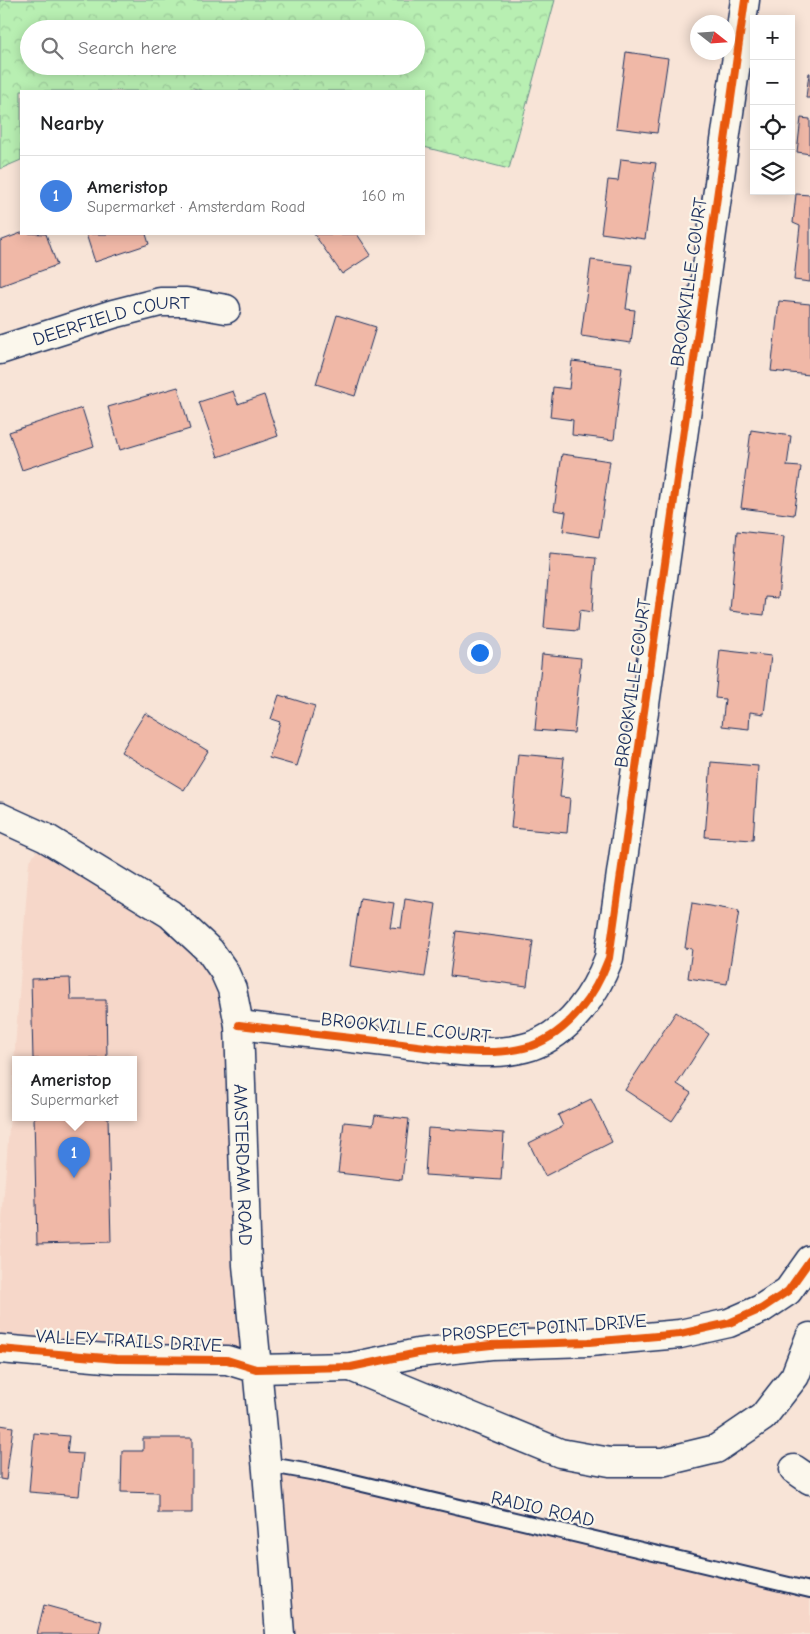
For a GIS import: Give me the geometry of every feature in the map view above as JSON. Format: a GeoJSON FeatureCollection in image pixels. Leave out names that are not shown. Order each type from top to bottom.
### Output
{"type":"FeatureCollection","features":[{"type":"Feature","properties":{"kind":"street","name":"BROOKVILLE COURT"},"geometry":{"type":"LineString","coordinates":[[239,1025],[437,1048],[499,1052],[531,1046],[555,1033],[573,1020],[600,981],[609,958],[745,0]]}},
{"type":"Feature","properties":{"kind":"street","name":"DEERFIELD COURT"},"geometry":{"type":"LineString","coordinates":[[0,350],[113,314],[160,302],[186,302],[226,310]]}},
{"type":"Feature","properties":{"kind":"street","name":"AMSTERDAM ROAD"},"geometry":{"type":"LineString","coordinates":[[0,817],[46,838],[170,914],[210,951],[224,972],[232,989],[239,1025],[247,1265],[267,1470],[280,1634]]}},
{"type":"Feature","properties":{"kind":"street","name":"PROSPECT POINT DRIVE"},"geometry":{"type":"LineString","coordinates":[[256,1369],[351,1367],[418,1353],[491,1345],[589,1342],[680,1334],[729,1323],[762,1309],[788,1291],[810,1260]]}},
{"type":"Feature","properties":{"kind":"street","name":"PROSPECT POINT DRIVE"},"geometry":{"type":"LineString","coordinates":[[351,1367],[560,1453],[610,1462],[662,1462],[716,1449],[763,1418],[795,1376],[810,1336]]}},
{"type":"Feature","properties":{"kind":"street","name":"VALLEY TRAILS DRIVE"},"geometry":{"type":"LineString","coordinates":[[0,1349],[117,1359],[227,1360],[256,1369]]}},
{"type":"Feature","properties":{"kind":"lane","name":"RADIO ROAD"},"geometry":{"type":"LineString","coordinates":[[267,1470],[282,1467],[316,1473],[810,1590]]}},
{"type":"Feature","properties":{"kind":"shaded area"},"geometry":{"type":"Polygon","coordinates":[[[46,838],[224,971],[256,1369],[0,1349],[0,1247],[12,1088],[12,1121],[137,1121],[137,1056],[14,1056],[29,862],[46,838]]]}},
{"type":"Feature","properties":{"kind":"shaded area"},"geometry":{"type":"Polygon","coordinates":[[[282,1467],[810,1590],[810,1634],[280,1634],[267,1471],[282,1467]]]}},
{"type":"Feature","properties":{"kind":"green space"},"geometry":{"type":"Polygon","coordinates":[[[0,0],[555,0],[509,169],[425,147],[425,90],[201,90],[193,88],[188,90],[20,90],[20,160],[0,169],[0,0]]]}},
{"type":"Feature","properties":{"kind":"building"},"geometry":{"type":"Polygon","coordinates":[[[626,52],[668,58],[657,133],[616,128],[626,52]]]}},
{"type":"Feature","properties":{"kind":"building"},"geometry":{"type":"Polygon","coordinates":[[[809,73],[810,98],[806,98],[809,73]]]}},
{"type":"Feature","properties":{"kind":"building"},"geometry":{"type":"Polygon","coordinates":[[[801,118],[810,119],[810,154],[797,152],[801,118]]]}},
{"type":"Feature","properties":{"kind":"building"},"geometry":{"type":"Polygon","coordinates":[[[621,159],[656,163],[645,239],[601,233],[608,180],[618,181],[621,159]]]}},
{"type":"Feature","properties":{"kind":"building"},"geometry":{"type":"Polygon","coordinates":[[[796,194],[810,195],[810,282],[794,280],[800,226],[793,223],[796,194]]]}},
{"type":"Feature","properties":{"kind":"building"},"geometry":{"type":"Polygon","coordinates":[[[20,233],[20,235],[46,235],[57,265],[0,286],[0,241],[20,233]]]}},
{"type":"Feature","properties":{"kind":"building"},"geometry":{"type":"Polygon","coordinates":[[[86,235],[146,235],[149,244],[95,262],[86,235]]]}},
{"type":"Feature","properties":{"kind":"building"},"geometry":{"type":"Polygon","coordinates":[[[315,235],[358,235],[371,255],[342,274],[315,235]]]}},
{"type":"Feature","properties":{"kind":"building"},"geometry":{"type":"Polygon","coordinates":[[[591,260],[632,265],[626,309],[635,310],[631,343],[581,336],[591,260]]]}},
{"type":"Feature","properties":{"kind":"building"},"geometry":{"type":"Polygon","coordinates":[[[779,301],[810,304],[810,375],[771,371],[779,301]]]}},
{"type":"Feature","properties":{"kind":"building"},"geometry":{"type":"Polygon","coordinates":[[[337,315],[376,327],[355,396],[316,384],[337,315]]]}},
{"type":"Feature","properties":{"kind":"building"},"geometry":{"type":"Polygon","coordinates":[[[572,361],[622,367],[614,440],[572,435],[573,420],[550,417],[553,387],[569,389],[572,361]]]}},
{"type":"Feature","properties":{"kind":"building"},"geometry":{"type":"Polygon","coordinates":[[[178,387],[190,429],[120,450],[108,407],[178,387]]]}},
{"type":"Feature","properties":{"kind":"building"},"geometry":{"type":"Polygon","coordinates":[[[233,391],[238,404],[264,395],[278,436],[218,457],[199,402],[233,391]]]}},
{"type":"Feature","properties":{"kind":"building"},"geometry":{"type":"Polygon","coordinates":[[[82,408],[94,446],[22,470],[9,432],[82,408]]]}},
{"type":"Feature","properties":{"kind":"building"},"geometry":{"type":"Polygon","coordinates":[[[751,430],[791,436],[787,466],[801,467],[794,515],[741,508],[751,430]]]}},
{"type":"Feature","properties":{"kind":"building"},"geometry":{"type":"Polygon","coordinates":[[[562,454],[610,461],[599,537],[563,531],[566,512],[554,510],[562,454]]]}},
{"type":"Feature","properties":{"kind":"building"},"geometry":{"type":"Polygon","coordinates":[[[737,531],[784,536],[778,598],[766,597],[764,615],[730,611],[737,531]]]}},
{"type":"Feature","properties":{"kind":"building"},"geometry":{"type":"Polygon","coordinates":[[[550,554],[596,558],[592,612],[580,610],[578,631],[544,628],[550,554]]]}},
{"type":"Feature","properties":{"kind":"building"},"geometry":{"type":"Polygon","coordinates":[[[720,650],[771,656],[764,714],[750,712],[749,729],[722,726],[725,699],[715,698],[720,650]]]}},
{"type":"Feature","properties":{"kind":"building"},"geometry":{"type":"Polygon","coordinates":[[[542,654],[581,658],[574,733],[535,730],[542,654]]]}},
{"type":"Feature","properties":{"kind":"building"},"geometry":{"type":"Polygon","coordinates":[[[279,695],[315,706],[297,766],[269,758],[280,722],[271,719],[279,695]]]}},
{"type":"Feature","properties":{"kind":"building"},"geometry":{"type":"Polygon","coordinates":[[[145,713],[208,751],[184,790],[121,752],[145,713]]]}},
{"type":"Feature","properties":{"kind":"building"},"geometry":{"type":"Polygon","coordinates":[[[518,754],[564,758],[560,797],[570,798],[567,833],[511,828],[518,754]]]}},
{"type":"Feature","properties":{"kind":"building"},"geometry":{"type":"Polygon","coordinates":[[[711,762],[758,766],[753,840],[705,837],[711,762]]]}},
{"type":"Feature","properties":{"kind":"building"},"geometry":{"type":"Polygon","coordinates":[[[360,898],[394,903],[390,927],[401,928],[405,899],[436,904],[425,977],[350,966],[360,898]]]}},
{"type":"Feature","properties":{"kind":"building"},"geometry":{"type":"Polygon","coordinates":[[[692,903],[739,911],[727,984],[688,978],[692,949],[685,948],[692,903]]]}},
{"type":"Feature","properties":{"kind":"building"},"geometry":{"type":"Polygon","coordinates":[[[456,931],[533,941],[527,986],[450,976],[456,931]]]}},
{"type":"Feature","properties":{"kind":"building"},"geometry":{"type":"Polygon","coordinates":[[[70,978],[71,1000],[106,1000],[107,1056],[33,1056],[31,979],[70,978]]]}},
{"type":"Feature","properties":{"kind":"building"},"geometry":{"type":"Polygon","coordinates":[[[676,1012],[709,1034],[677,1084],[691,1093],[672,1121],[625,1090],[676,1012]]]}},
{"type":"Feature","properties":{"kind":"building"},"geometry":{"type":"Polygon","coordinates":[[[591,1099],[612,1142],[545,1176],[529,1143],[563,1126],[558,1115],[591,1099]]]}},
{"type":"Feature","properties":{"kind":"building"},"geometry":{"type":"Polygon","coordinates":[[[375,1115],[409,1119],[402,1180],[338,1173],[344,1122],[373,1125],[375,1115]]]}},
{"type":"Feature","properties":{"kind":"building"},"geometry":{"type":"Polygon","coordinates":[[[34,1121],[108,1121],[111,1242],[37,1244],[34,1121]]]}},
{"type":"Feature","properties":{"kind":"building"},"geometry":{"type":"Polygon","coordinates":[[[428,1128],[504,1133],[501,1180],[425,1175],[428,1128]]]}},
{"type":"Feature","properties":{"kind":"building"},"geometry":{"type":"Polygon","coordinates":[[[0,1425],[13,1427],[6,1480],[0,1479],[0,1425]]]}},
{"type":"Feature","properties":{"kind":"building"},"geometry":{"type":"Polygon","coordinates":[[[34,1433],[69,1436],[67,1453],[83,1454],[79,1496],[29,1492],[34,1433]]]}},
{"type":"Feature","properties":{"kind":"building"},"geometry":{"type":"Polygon","coordinates":[[[143,1438],[192,1438],[192,1513],[158,1513],[158,1493],[121,1492],[122,1451],[143,1451],[143,1438]]]}},
{"type":"Feature","properties":{"kind":"building"},"geometry":{"type":"Polygon","coordinates":[[[44,1605],[102,1621],[99,1634],[37,1634],[44,1605]]]}},
{"type":"Feature","properties":{"kind":"cycle path"},"geometry":{"type":"LineString","coordinates":[[239,1025],[445,1050],[481,1052],[516,1050],[531,1046],[558,1032],[579,1011],[603,972],[609,958],[745,0]]}},
{"type":"Feature","properties":{"kind":"cycle path"},"geometry":{"type":"LineString","coordinates":[[0,1349],[117,1359],[227,1360],[256,1369],[351,1367],[418,1353],[491,1345],[589,1342],[680,1334],[729,1323],[761,1309],[788,1291],[810,1260]]}},
{"type":"Feature","properties":{"kind":"place","name":"Ameristop"},"geometry":{"type":"Point","coordinates":[74,1178]}}]}
